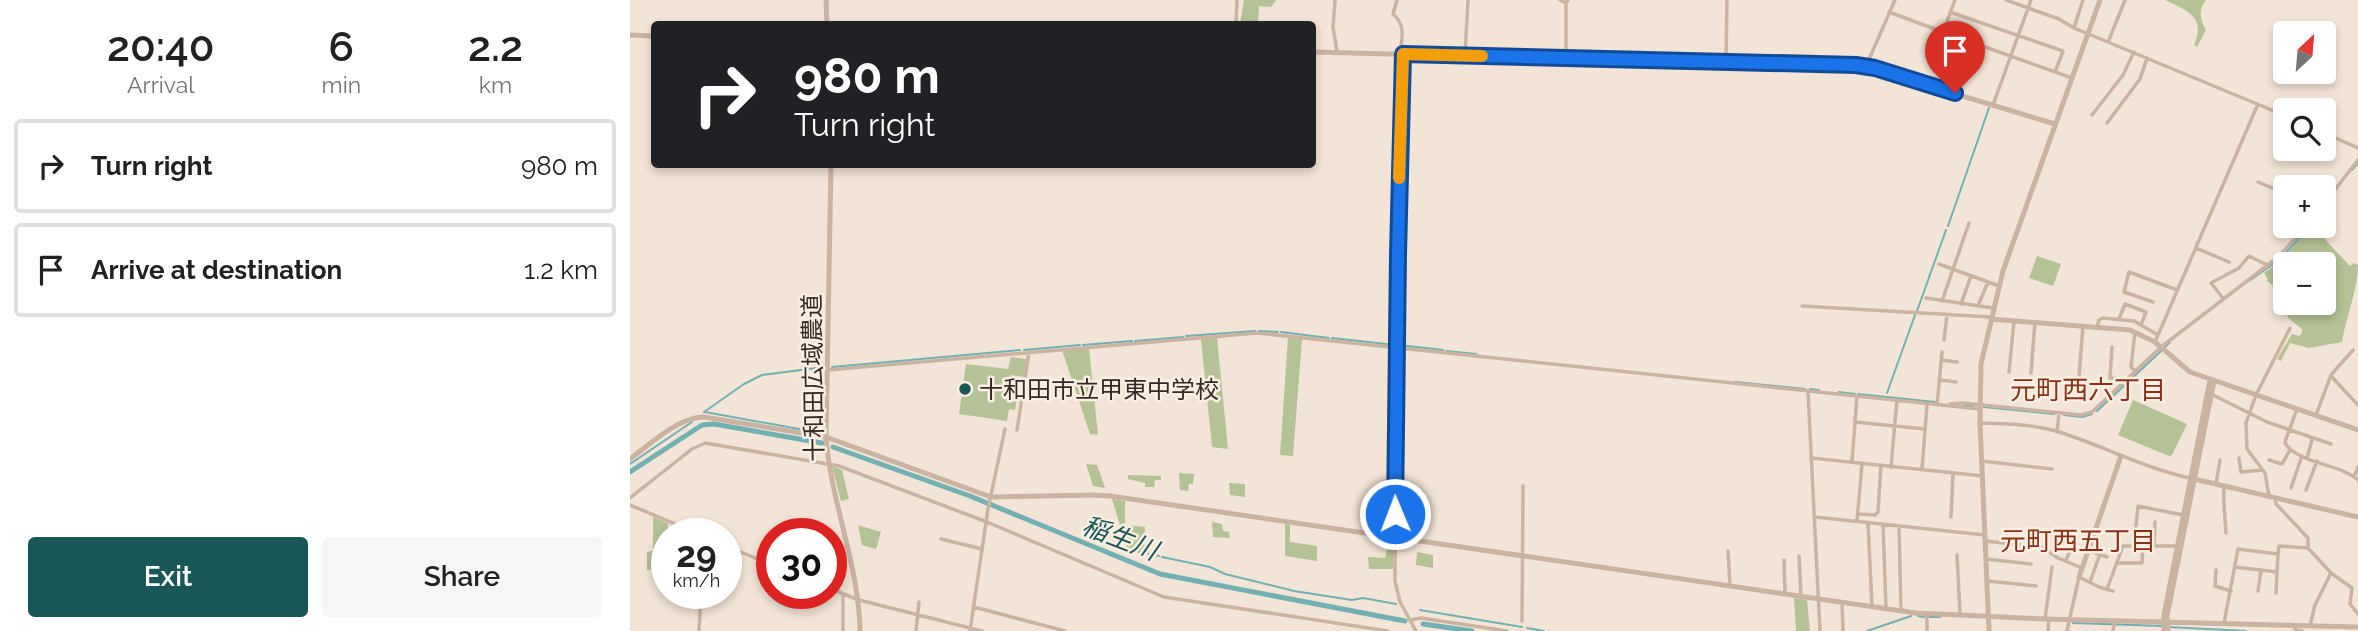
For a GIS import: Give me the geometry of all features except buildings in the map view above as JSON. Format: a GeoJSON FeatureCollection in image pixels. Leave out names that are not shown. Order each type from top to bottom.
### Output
{"type":"FeatureCollection","features":[{"type":"Feature","properties":{"kind":"street"},"geometry":{"type":"LineString","coordinates":[[826,0],[827,21]]}},
{"type":"Feature","properties":{"kind":"street"},"geometry":{"type":"LineString","coordinates":[[1236,21],[1237,0]]}},
{"type":"Feature","properties":{"kind":"street"},"geometry":{"type":"LineString","coordinates":[[1335,0],[1332,27],[1338,52]]}},
{"type":"Feature","properties":{"kind":"street"},"geometry":{"type":"LineString","coordinates":[[1397,0],[1393,14],[1400,20],[1402,30],[1398,206],[1397,595],[1416,631]]}},
{"type":"Feature","properties":{"kind":"street"},"geometry":{"type":"LineString","coordinates":[[1465,55],[1468,0]]}},
{"type":"Feature","properties":{"kind":"street"},"geometry":{"type":"LineString","coordinates":[[1560,0],[1567,1],[1566,58]]}},
{"type":"Feature","properties":{"kind":"street"},"geometry":{"type":"LineString","coordinates":[[1726,63],[1727,0]]}},
{"type":"Feature","properties":{"kind":"street"},"geometry":{"type":"LineString","coordinates":[[1866,66],[1895,0]]}},
{"type":"Feature","properties":{"kind":"street"},"geometry":{"type":"LineString","coordinates":[[1943,32],[1955,0]]}},
{"type":"Feature","properties":{"kind":"street"},"geometry":{"type":"LineString","coordinates":[[2007,0],[2059,19],[2074,28],[2273,110]]}},
{"type":"Feature","properties":{"kind":"street"},"geometry":{"type":"LineString","coordinates":[[1993,105],[2031,0]]}},
{"type":"Feature","properties":{"kind":"street"},"geometry":{"type":"LineString","coordinates":[[2074,28],[2084,0]]}},
{"type":"Feature","properties":{"kind":"street"},"geometry":{"type":"LineString","coordinates":[[1989,631],[1980,423],[1981,364],[1998,286],[2101,0]]}},
{"type":"Feature","properties":{"kind":"street"},"geometry":{"type":"LineString","coordinates":[[2109,41],[2125,0]]}},
{"type":"Feature","properties":{"kind":"street"},"geometry":{"type":"LineString","coordinates":[[1889,12],[2072,78]]}},
{"type":"Feature","properties":{"kind":"street"},"geometry":{"type":"LineString","coordinates":[[1951,12],[2063,51],[2055,72]]}},
{"type":"Feature","properties":{"kind":"street"},"geometry":{"type":"LineString","coordinates":[[630,35],[651,36]]}},
{"type":"Feature","properties":{"kind":"street"},"geometry":{"type":"LineString","coordinates":[[1316,52],[1866,66],[2055,124]]}},
{"type":"Feature","properties":{"kind":"street"},"geometry":{"type":"LineString","coordinates":[[2092,115],[2123,75],[2134,52]]}},
{"type":"Feature","properties":{"kind":"street"},"geometry":{"type":"LineString","coordinates":[[2107,123],[2140,79],[2147,58]]}},
{"type":"Feature","properties":{"kind":"street"},"geometry":{"type":"LineString","coordinates":[[2158,345],[2158,335],[2258,104]]}},
{"type":"Feature","properties":{"kind":"street"},"geometry":{"type":"LineString","coordinates":[[2336,138],[2358,148]]}},
{"type":"Feature","properties":{"kind":"street"},"geometry":{"type":"LineString","coordinates":[[2336,188],[2358,160]]}},
{"type":"Feature","properties":{"kind":"street","name":"十和田広域農道"},"geometry":{"type":"LineString","coordinates":[[831,168],[826,437],[829,463],[859,600],[860,631]]}},
{"type":"Feature","properties":{"kind":"street"},"geometry":{"type":"LineString","coordinates":[[2258,182],[2273,188]]}},
{"type":"Feature","properties":{"kind":"street"},"geometry":{"type":"LineString","coordinates":[[1942,301],[1969,223]]}},
{"type":"Feature","properties":{"kind":"street"},"geometry":{"type":"LineString","coordinates":[[828,370],[1257,333],[1937,405],[2081,415],[2092,412],[2158,345],[2267,265],[2296,238]]}},
{"type":"Feature","properties":{"kind":"street"},"geometry":{"type":"LineString","coordinates":[[2196,248],[2228,262]]}},
{"type":"Feature","properties":{"kind":"street"},"geometry":{"type":"LineString","coordinates":[[2223,298],[2211,283],[2239,268],[2249,256],[2267,265]]}},
{"type":"Feature","properties":{"kind":"street"},"geometry":{"type":"LineString","coordinates":[[1939,264],[1998,286]]}},
{"type":"Feature","properties":{"kind":"street"},"geometry":{"type":"LineString","coordinates":[[2153,302],[2124,292],[2129,272],[2177,290]]}},
{"type":"Feature","properties":{"kind":"street"},"geometry":{"type":"LineString","coordinates":[[1961,304],[1971,276]]}},
{"type":"Feature","properties":{"kind":"street"},"geometry":{"type":"LineString","coordinates":[[1978,306],[1988,282]]}},
{"type":"Feature","properties":{"kind":"street"},"geometry":{"type":"LineString","coordinates":[[1926,298],[1993,307]]}},
{"type":"Feature","properties":{"kind":"street"},"geometry":{"type":"LineString","coordinates":[[2119,319],[2125,304],[2146,312],[2141,325]]}},
{"type":"Feature","properties":{"kind":"street"},"geometry":{"type":"LineString","coordinates":[[1802,306],[1991,318],[2135,332],[2158,345],[2190,372],[2358,430]]}},
{"type":"Feature","properties":{"kind":"street"},"geometry":{"type":"LineString","coordinates":[[1944,340],[1947,315]]}},
{"type":"Feature","properties":{"kind":"street"},"geometry":{"type":"LineString","coordinates":[[2097,327],[2099,320],[2119,319],[2134,321],[2158,335]]}},
{"type":"Feature","properties":{"kind":"street"},"geometry":{"type":"LineString","coordinates":[[2009,372],[2014,321]]}},
{"type":"Feature","properties":{"kind":"street"},"geometry":{"type":"LineString","coordinates":[[2031,373],[2035,323]]}},
{"type":"Feature","properties":{"kind":"street"},"geometry":{"type":"LineString","coordinates":[[2079,376],[2084,326]]}},
{"type":"Feature","properties":{"kind":"street"},"geometry":{"type":"LineString","coordinates":[[2290,328],[2248,414],[2246,446],[2263,470],[2276,504],[2308,538],[2308,548],[2330,573],[2352,588],[2350,604],[2358,614]]}},
{"type":"Feature","properties":{"kind":"street"},"geometry":{"type":"LineString","coordinates":[[2135,332],[2131,368],[2135,371]]}},
{"type":"Feature","properties":{"kind":"street"},"geometry":{"type":"LineString","coordinates":[[2112,347],[2109,378],[2126,379]]}},
{"type":"Feature","properties":{"kind":"street"},"geometry":{"type":"LineString","coordinates":[[2316,415],[2331,375],[2353,350]]}},
{"type":"Feature","properties":{"kind":"street"},"geometry":{"type":"LineString","coordinates":[[1017,430],[1029,352]]}},
{"type":"Feature","properties":{"kind":"street"},"geometry":{"type":"LineString","coordinates":[[1937,405],[1942,352]]}},
{"type":"Feature","properties":{"kind":"street"},"geometry":{"type":"LineString","coordinates":[[1942,360],[1957,362]]}},
{"type":"Feature","properties":{"kind":"street"},"geometry":{"type":"LineString","coordinates":[[2331,375],[2358,405]]}},
{"type":"Feature","properties":{"kind":"street"},"geometry":{"type":"LineString","coordinates":[[1940,380],[1955,382]]}},
{"type":"Feature","properties":{"kind":"street"},"geometry":{"type":"LineString","coordinates":[[2166,631],[2165,621],[2177,546],[2212,380]]}},
{"type":"Feature","properties":{"kind":"street"},"geometry":{"type":"LineString","coordinates":[[2165,621],[2212,380]]}},
{"type":"Feature","properties":{"kind":"street"},"geometry":{"type":"LineString","coordinates":[[1808,391],[1820,631]]}},
{"type":"Feature","properties":{"kind":"street"},"geometry":{"type":"LineString","coordinates":[[2211,394],[2248,414],[2331,444]]}},
{"type":"Feature","properties":{"kind":"street"},"geometry":{"type":"LineString","coordinates":[[1852,462],[1857,396]]}},
{"type":"Feature","properties":{"kind":"street"},"geometry":{"type":"LineString","coordinates":[[1891,467],[1897,400]]}},
{"type":"Feature","properties":{"kind":"street"},"geometry":{"type":"LineString","coordinates":[[1922,469],[1927,404]]}},
{"type":"Feature","properties":{"kind":"street"},"geometry":{"type":"LineString","coordinates":[[2297,409],[2285,443],[2290,450],[2356,478],[2358,467]]}},
{"type":"Feature","properties":{"kind":"street"},"geometry":{"type":"LineString","coordinates":[[2057,432],[2059,413]]}},
{"type":"Feature","properties":{"kind":"street"},"geometry":{"type":"LineString","coordinates":[[630,459],[676,426],[698,417],[826,437],[991,499],[1094,495],[1886,610],[2069,620],[2358,627]]}},
{"type":"Feature","properties":{"kind":"street"},"geometry":{"type":"LineString","coordinates":[[1855,422],[1925,429]]}},
{"type":"Feature","properties":{"kind":"street"},"geometry":{"type":"LineString","coordinates":[[1980,423],[2057,432],[2159,471],[2358,516]]}},
{"type":"Feature","properties":{"kind":"street"},"geometry":{"type":"LineString","coordinates":[[971,630],[988,509],[1005,429]]}},
{"type":"Feature","properties":{"kind":"street"},"geometry":{"type":"LineString","coordinates":[[2291,488],[2313,439]]}},
{"type":"Feature","properties":{"kind":"street"},"geometry":{"type":"LineString","coordinates":[[630,498],[692,449],[705,443],[829,463],[987,522],[1164,597],[1388,631]]}},
{"type":"Feature","properties":{"kind":"street"},"geometry":{"type":"LineString","coordinates":[[2269,460],[2282,464],[2290,450]]}},
{"type":"Feature","properties":{"kind":"street"},"geometry":{"type":"LineString","coordinates":[[2067,631],[2079,577],[2121,456]]}},
{"type":"Feature","properties":{"kind":"street"},"geometry":{"type":"LineString","coordinates":[[1811,458],[1983,476]]}},
{"type":"Feature","properties":{"kind":"street"},"geometry":{"type":"LineString","coordinates":[[2239,458],[2241,472],[2263,470]]}},
{"type":"Feature","properties":{"kind":"street"},"geometry":{"type":"LineString","coordinates":[[2216,484],[2220,460]]}},
{"type":"Feature","properties":{"kind":"street"},"geometry":{"type":"LineString","coordinates":[[1982,461],[2052,469]]}},
{"type":"Feature","properties":{"kind":"street"},"geometry":{"type":"LineString","coordinates":[[2306,491],[2317,461]]}},
{"type":"Feature","properties":{"kind":"street"},"geometry":{"type":"LineString","coordinates":[[1857,521],[1862,463]]}},
{"type":"Feature","properties":{"kind":"street"},"geometry":{"type":"LineString","coordinates":[[1858,514],[1875,515],[1878,512],[1881,465]]}},
{"type":"Feature","properties":{"kind":"street"},"geometry":{"type":"LineString","coordinates":[[1951,517],[1953,473]]}},
{"type":"Feature","properties":{"kind":"street"},"geometry":{"type":"LineString","coordinates":[[1522,621],[1523,486]]}},
{"type":"Feature","properties":{"kind":"street"},"geometry":{"type":"LineString","coordinates":[[2224,486],[2222,509],[2225,512],[2226,533]]}},
{"type":"Feature","properties":{"kind":"street"},"geometry":{"type":"LineString","coordinates":[[630,505],[661,518]]}},
{"type":"Feature","properties":{"kind":"street"},"geometry":{"type":"LineString","coordinates":[[2134,545],[2138,506],[2183,515]]}},
{"type":"Feature","properties":{"kind":"street"},"geometry":{"type":"LineString","coordinates":[[1815,517],[2042,547],[2083,569]]}},
{"type":"Feature","properties":{"kind":"street"},"geometry":{"type":"LineString","coordinates":[[2154,545],[2155,522]]}},
{"type":"Feature","properties":{"kind":"street"},"geometry":{"type":"LineString","coordinates":[[1868,523],[1872,607]]}},
{"type":"Feature","properties":{"kind":"street"},"geometry":{"type":"LineString","coordinates":[[1883,524],[1886,610]]}},
{"type":"Feature","properties":{"kind":"street"},"geometry":{"type":"LineString","coordinates":[[1899,526],[1901,611]]}},
{"type":"Feature","properties":{"kind":"street"},"geometry":{"type":"LineString","coordinates":[[941,539],[982,550]]}},
{"type":"Feature","properties":{"kind":"street"},"geometry":{"type":"LineString","coordinates":[[2116,563],[2142,563],[2143,545]]}},
{"type":"Feature","properties":{"kind":"street"},"geometry":{"type":"LineString","coordinates":[[2066,561],[2072,546]]}},
{"type":"Feature","properties":{"kind":"street"},"geometry":{"type":"LineString","coordinates":[[2079,577],[2110,590],[2123,546],[2177,546]]}},
{"type":"Feature","properties":{"kind":"street"},"geometry":{"type":"LineString","coordinates":[[2276,593],[2279,546],[2308,548]]}},
{"type":"Feature","properties":{"kind":"street"},"geometry":{"type":"LineString","coordinates":[[2224,623],[2238,550],[2278,554]]}},
{"type":"Feature","properties":{"kind":"street"},"geometry":{"type":"LineString","coordinates":[[1728,551],[1730,586]]}},
{"type":"Feature","properties":{"kind":"street"},"geometry":{"type":"LineString","coordinates":[[2090,551],[2107,557]]}},
{"type":"Feature","properties":{"kind":"street"},"geometry":{"type":"LineString","coordinates":[[2090,582],[2100,554]]}},
{"type":"Feature","properties":{"kind":"street"},"geometry":{"type":"LineString","coordinates":[[1957,555],[1960,614]]}},
{"type":"Feature","properties":{"kind":"street"},"geometry":{"type":"LineString","coordinates":[[1799,556],[1801,597]]}},
{"type":"Feature","properties":{"kind":"street"},"geometry":{"type":"LineString","coordinates":[[1986,559],[2031,564]]}},
{"type":"Feature","properties":{"kind":"street"},"geometry":{"type":"LineString","coordinates":[[1784,560],[1785,594]]}},
{"type":"Feature","properties":{"kind":"street"},"geometry":{"type":"LineString","coordinates":[[2048,631],[2052,567]]}},
{"type":"Feature","properties":{"kind":"street"},"geometry":{"type":"LineString","coordinates":[[2235,567],[2277,572]]}},
{"type":"Feature","properties":{"kind":"street"},"geometry":{"type":"LineString","coordinates":[[2216,570],[2215,586],[2231,591]]}},
{"type":"Feature","properties":{"kind":"street"},"geometry":{"type":"LineString","coordinates":[[2258,591],[2261,570]]}},
{"type":"Feature","properties":{"kind":"street"},"geometry":{"type":"LineString","coordinates":[[2310,626],[2315,605],[2330,573]]}},
{"type":"Feature","properties":{"kind":"street"},"geometry":{"type":"LineString","coordinates":[[1987,581],[2036,586]]}},
{"type":"Feature","properties":{"kind":"street"},"geometry":{"type":"LineString","coordinates":[[847,596],[982,631]]}},
{"type":"Feature","properties":{"kind":"street"},"geometry":{"type":"LineString","coordinates":[[916,631],[919,602]]}},
{"type":"Feature","properties":{"kind":"street"},"geometry":{"type":"LineString","coordinates":[[1842,603],[1843,631]]}},
{"type":"Feature","properties":{"kind":"street"},"geometry":{"type":"LineString","coordinates":[[974,607],[1065,631]]}},
{"type":"Feature","properties":{"kind":"street"},"geometry":{"type":"LineString","coordinates":[[699,631],[700,609]]}},
{"type":"Feature","properties":{"kind":"street"},"geometry":{"type":"LineString","coordinates":[[843,609],[843,631]]}},
{"type":"Feature","properties":{"kind":"street"},"geometry":{"type":"LineString","coordinates":[[1927,613],[1927,631]]}},
{"type":"Feature","properties":{"kind":"street"},"geometry":{"type":"LineString","coordinates":[[1411,620],[1421,618],[1507,631]]}},
{"type":"Feature","properties":{"kind":"street"},"geometry":{"type":"LineString","coordinates":[[2113,631],[2115,620]]}},
{"type":"Feature","properties":{"kind":"street"},"geometry":{"type":"LineString","coordinates":[[2293,625],[2302,631]]}},
{"type":"Feature","properties":{"kind":"green space"},"geometry":{"type":"Polygon","coordinates":[[[1244,0],[1276,0],[1271,7],[1259,6],[1258,21],[1240,21],[1244,0]]]}},
{"type":"Feature","properties":{"kind":"green space"},"geometry":{"type":"Polygon","coordinates":[[[2165,0],[2206,0],[2201,15],[2206,30],[2197,47],[2194,45],[2198,28],[2193,16],[2165,0]]]}},
{"type":"Feature","properties":{"kind":"green space"},"geometry":{"type":"Polygon","coordinates":[[[2300,238],[2324,238],[2350,266],[2354,263],[2358,265],[2342,342],[2309,348],[2290,343],[2281,361],[2277,359],[2292,334],[2299,336],[2302,333],[2302,329],[2287,317],[2288,315],[2336,315],[2336,252],[2288,252],[2300,238]]]}},
{"type":"Feature","properties":{"kind":"green space"},"geometry":{"type":"Polygon","coordinates":[[[2037,256],[2061,264],[2053,286],[2029,278],[2037,256]]]}},
{"type":"Feature","properties":{"kind":"green space"},"geometry":{"type":"Polygon","coordinates":[[[2273,266],[2273,286],[2267,281],[2264,273],[2273,266]]]}},
{"type":"Feature","properties":{"kind":"green space"},"geometry":{"type":"Polygon","coordinates":[[[1288,337],[1302,339],[1293,456],[1280,455],[1288,337]]]}},
{"type":"Feature","properties":{"kind":"green space"},"geometry":{"type":"Polygon","coordinates":[[[1217,338],[1228,449],[1212,447],[1201,339],[1217,338]]]}},
{"type":"Feature","properties":{"kind":"green space"},"geometry":{"type":"Polygon","coordinates":[[[1089,349],[1098,435],[1090,434],[1062,350],[1089,349]]]}},
{"type":"Feature","properties":{"kind":"green space"},"geometry":{"type":"Polygon","coordinates":[[[1011,357],[1026,359],[1024,377],[1009,375],[1020,379],[1015,410],[1009,409],[1007,421],[959,414],[966,364],[1008,369],[1011,357]]]}},
{"type":"Feature","properties":{"kind":"green space"},"geometry":{"type":"Polygon","coordinates":[[[2133,400],[2187,424],[2172,455],[2118,435],[2133,400]]]}},
{"type":"Feature","properties":{"kind":"green space"},"geometry":{"type":"Polygon","coordinates":[[[1086,464],[1097,465],[1105,488],[1093,486],[1086,464]]]}},
{"type":"Feature","properties":{"kind":"green space"},"geometry":{"type":"Polygon","coordinates":[[[832,466],[842,470],[849,499],[841,501],[832,466]]]}},
{"type":"Feature","properties":{"kind":"green space"},"geometry":{"type":"Polygon","coordinates":[[[1179,473],[1194,474],[1193,484],[1189,484],[1188,491],[1180,490],[1179,473]]]}},
{"type":"Feature","properties":{"kind":"green space"},"geometry":{"type":"Polygon","coordinates":[[[1128,475],[1161,476],[1161,480],[1155,480],[1154,487],[1145,487],[1145,483],[1128,479],[1128,475]]]}},
{"type":"Feature","properties":{"kind":"green space"},"geometry":{"type":"Polygon","coordinates":[[[1229,483],[1245,484],[1245,497],[1230,495],[1229,483]]]}},
{"type":"Feature","properties":{"kind":"green space"},"geometry":{"type":"Polygon","coordinates":[[[1112,499],[1125,501],[1125,525],[1145,527],[1144,552],[1127,548],[1112,499]]]}},
{"type":"Feature","properties":{"kind":"green space"},"geometry":{"type":"Polygon","coordinates":[[[1371,504],[1392,506],[1392,518],[1384,517],[1383,513],[1370,512],[1371,504]]]}},
{"type":"Feature","properties":{"kind":"green space"},"geometry":{"type":"Polygon","coordinates":[[[1212,522],[1222,524],[1223,531],[1229,532],[1230,538],[1213,537],[1212,522]]]}},
{"type":"Feature","properties":{"kind":"green space"},"geometry":{"type":"Polygon","coordinates":[[[1285,524],[1290,525],[1290,542],[1317,546],[1317,561],[1285,556],[1285,524]]]}},
{"type":"Feature","properties":{"kind":"green space"},"geometry":{"type":"Polygon","coordinates":[[[858,525],[881,532],[876,549],[862,545],[858,525]]]}},
{"type":"Feature","properties":{"kind":"green space"},"geometry":{"type":"Polygon","coordinates":[[[1387,549],[1394,550],[1393,569],[1369,569],[1368,557],[1385,558],[1387,549]]]}},
{"type":"Feature","properties":{"kind":"green space"},"geometry":{"type":"Polygon","coordinates":[[[651,551],[651,570],[647,570],[647,552],[651,551]]]}},
{"type":"Feature","properties":{"kind":"green space"},"geometry":{"type":"Polygon","coordinates":[[[1417,552],[1433,555],[1433,568],[1416,565],[1417,552]]]}},
{"type":"Feature","properties":{"kind":"green space"},"geometry":{"type":"Polygon","coordinates":[[[1794,598],[1807,600],[1810,631],[1796,631],[1794,598]]]}},
{"type":"Feature","properties":{"kind":"waterway"},"geometry":{"type":"LineString","coordinates":[[1948,226],[1989,108]]}},
{"type":"Feature","properties":{"kind":"waterway"},"geometry":{"type":"LineString","coordinates":[[2352,170],[2358,163]]}},
{"type":"Feature","properties":{"kind":"waterway"},"geometry":{"type":"LineString","coordinates":[[1917,311],[1946,230]]}},
{"type":"Feature","properties":{"kind":"waterway"},"geometry":{"type":"LineString","coordinates":[[2249,281],[2280,259],[2299,238]]}},
{"type":"Feature","properties":{"kind":"waterway"},"geometry":{"type":"LineString","coordinates":[[1887,393],[1915,315]]}},
{"type":"Feature","properties":{"kind":"waterway"},"geometry":{"type":"LineString","coordinates":[[1186,336],[1255,331]]}},
{"type":"Feature","properties":{"kind":"waterway"},"geometry":{"type":"LineString","coordinates":[[1259,331],[1278,332]]}},
{"type":"Feature","properties":{"kind":"waterway"},"geometry":{"type":"LineString","coordinates":[[1281,332],[1329,338]]}},
{"type":"Feature","properties":{"kind":"waterway"},"geometry":{"type":"LineString","coordinates":[[1135,341],[1183,337]]}},
{"type":"Feature","properties":{"kind":"waterway"},"geometry":{"type":"LineString","coordinates":[[1332,338],[1395,345]]}},
{"type":"Feature","properties":{"kind":"waterway"},"geometry":{"type":"LineString","coordinates":[[1083,345],[1132,341]]}},
{"type":"Feature","properties":{"kind":"waterway"},"geometry":{"type":"LineString","coordinates":[[2165,347],[2170,342]]}},
{"type":"Feature","properties":{"kind":"waterway"},"geometry":{"type":"LineString","coordinates":[[1024,350],[1080,345]]}},
{"type":"Feature","properties":{"kind":"waterway"},"geometry":{"type":"LineString","coordinates":[[1399,345],[1443,350]]}},
{"type":"Feature","properties":{"kind":"waterway"},"geometry":{"type":"LineString","coordinates":[[832,367],[1020,350]]}},
{"type":"Feature","properties":{"kind":"waterway"},"geometry":{"type":"LineString","coordinates":[[1446,351],[1476,354]]}},
{"type":"Feature","properties":{"kind":"waterway"},"geometry":{"type":"LineString","coordinates":[[2097,411],[2161,351]]}},
{"type":"Feature","properties":{"kind":"waterway"},"geometry":{"type":"LineString","coordinates":[[704,412],[762,375],[824,367]]}},
{"type":"Feature","properties":{"kind":"waterway"},"geometry":{"type":"LineString","coordinates":[[1736,382],[1805,389]]}},
{"type":"Feature","properties":{"kind":"waterway"},"geometry":{"type":"LineString","coordinates":[[1810,389],[1819,390]]}},
{"type":"Feature","properties":{"kind":"waterway"},"geometry":{"type":"LineString","coordinates":[[1839,392],[1855,394]]}},
{"type":"Feature","properties":{"kind":"waterway"},"geometry":{"type":"LineString","coordinates":[[1858,394],[1935,402]]}},
{"type":"Feature","properties":{"kind":"waterway"},"geometry":{"type":"LineString","coordinates":[[1964,405],[1974,406]]}},
{"type":"Feature","properties":{"kind":"waterway"},"geometry":{"type":"LineString","coordinates":[[1984,407],[2054,414]]}},
{"type":"Feature","properties":{"kind":"waterway"},"geometry":{"type":"LineString","coordinates":[[705,412],[821,433]]}},
{"type":"Feature","properties":{"kind":"waterway"},"geometry":{"type":"LineString","coordinates":[[2064,415],[2082,417],[2092,414]]}},
{"type":"Feature","properties":{"kind":"waterway"},"geometry":{"type":"LineString","coordinates":[[630,464],[692,422]]}},
{"type":"Feature","properties":{"kind":"waterway","name":"稲生川"},"geometry":{"type":"LineString","coordinates":[[630,472],[702,425],[714,424],[822,443]]}},
{"type":"Feature","properties":{"kind":"waterway","name":"稲生川"},"geometry":{"type":"LineString","coordinates":[[833,447],[970,496],[1160,574],[1405,621]]}},
{"type":"Feature","properties":{"kind":"waterway"},"geometry":{"type":"LineString","coordinates":[[1116,547],[1159,556]]}},
{"type":"Feature","properties":{"kind":"waterway"},"geometry":{"type":"LineString","coordinates":[[1162,557],[1210,567],[1225,574],[1294,591],[1396,604]]}},
{"type":"Feature","properties":{"kind":"waterway"},"geometry":{"type":"LineString","coordinates":[[1420,610],[1522,627]]}},
{"type":"Feature","properties":{"kind":"waterway"},"geometry":{"type":"LineString","coordinates":[[1867,631],[1911,616]]}},
{"type":"Feature","properties":{"kind":"waterway"},"geometry":{"type":"LineString","coordinates":[[1918,616],[1924,617]]}},
{"type":"Feature","properties":{"kind":"waterway"},"geometry":{"type":"LineString","coordinates":[[1929,617],[1940,617]]}},
{"type":"Feature","properties":{"kind":"waterway"},"geometry":{"type":"LineString","coordinates":[[2073,623],[2163,626]]}},
{"type":"Feature","properties":{"kind":"waterway","name":"稲生川"},"geometry":{"type":"LineString","coordinates":[[1423,624],[1472,631]]}},
{"type":"Feature","properties":{"kind":"waterway"},"geometry":{"type":"LineString","coordinates":[[2168,627],[2246,631]]}},
{"type":"Feature","properties":{"kind":"waterway"},"geometry":{"type":"LineString","coordinates":[[1527,628],[1544,631]]}},
{"type":"Feature","properties":{"kind":"slow traffic"},"geometry":{"type":"LineString","coordinates":[[1399,178],[1403,54],[1482,56]]}},
{"type":"Feature","properties":{"kind":"place","name":"十和田市立甲東中学校"},"geometry":{"type":"Point","coordinates":[965,389]}},
{"type":"Feature","properties":{"kind":"district","name":"元町西六丁目"},"geometry":{"type":"Point","coordinates":[2088,390]}},
{"type":"Feature","properties":{"kind":"district","name":"元町西五丁目"},"geometry":{"type":"Point","coordinates":[2078,541]}},
{"type":"Feature","properties":{"kind":"route"},"geometry":{"type":"LineString","coordinates":[[1395,514],[1399,157],[1403,54],[1856,65],[1875,68],[1955,93]]}}]}
